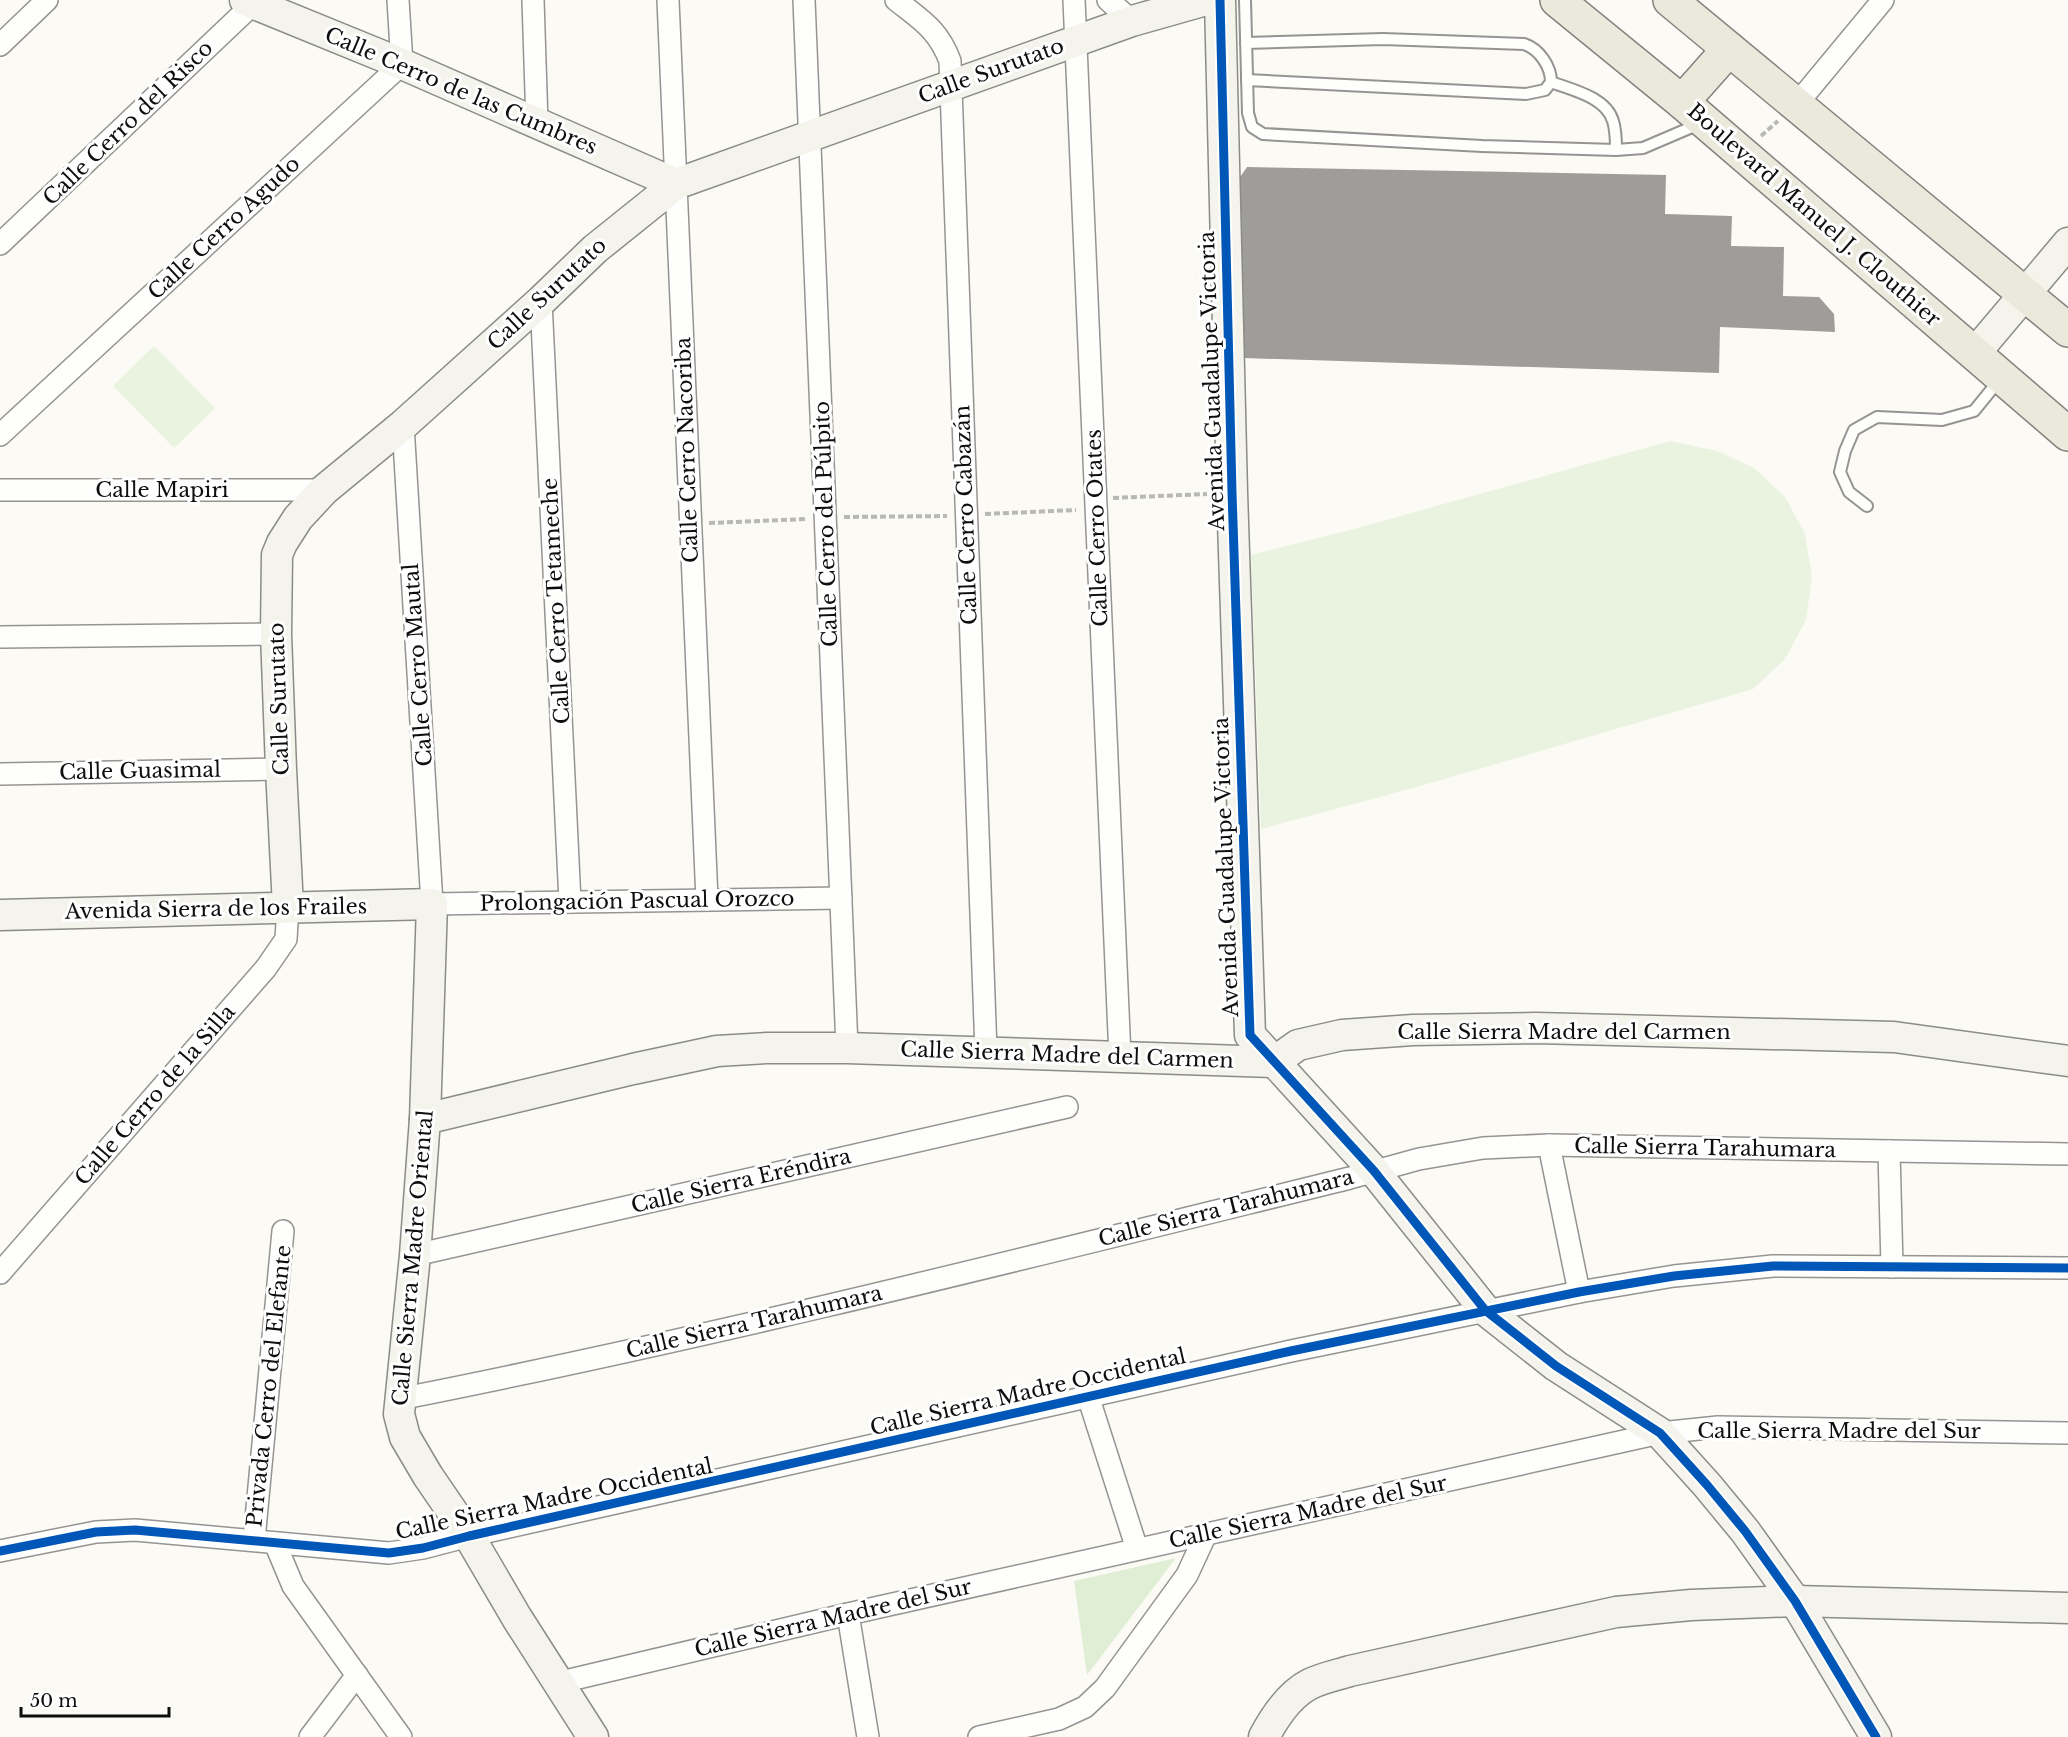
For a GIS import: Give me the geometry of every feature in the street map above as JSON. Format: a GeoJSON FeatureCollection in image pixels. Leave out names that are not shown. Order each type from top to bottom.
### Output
{"type":"FeatureCollection","features":[{"type":"Feature","properties":{"kind":"main road","name":"Boulevard Manuel J. Clouthier"},"geometry":{"type":"LineString","coordinates":[[1557,0],[1694,112],[2068,434]]}},
{"type":"Feature","properties":{"kind":"main road"},"geometry":{"type":"LineString","coordinates":[[1670,0],[2068,330]]}},
{"type":"Feature","properties":{"kind":"main road"},"geometry":{"type":"LineString","coordinates":[[1694,112],[1729,49]]}},
{"type":"Feature","properties":{"kind":"street"},"geometry":{"type":"LineString","coordinates":[[0,45],[47,0]]}},
{"type":"Feature","properties":{"kind":"street"},"geometry":{"type":"LineString","coordinates":[[398,0],[402,64]]}},
{"type":"Feature","properties":{"kind":"street"},"geometry":{"type":"LineString","coordinates":[[533,0],[537,124]]}},
{"type":"Feature","properties":{"kind":"street","name":"Calle Cerro Nacoriba"},"geometry":{"type":"LineString","coordinates":[[668,0],[706,900]]}},
{"type":"Feature","properties":{"kind":"street","name":"Calle Cerro del Púlpito"},"geometry":{"type":"LineString","coordinates":[[804,0],[847,1048]]}},
{"type":"Feature","properties":{"kind":"street","name":"Calle Cerro Cabazán"},"geometry":{"type":"LineString","coordinates":[[896,0],[936,32],[951,60],[986,1052]]}},
{"type":"Feature","properties":{"kind":"street","name":"Calle Cerro Otates"},"geometry":{"type":"LineString","coordinates":[[1074,0],[1120,1057]]}},
{"type":"Feature","properties":{"kind":"street"},"geometry":{"type":"LineString","coordinates":[[1108,0],[1132,21]]}},
{"type":"Feature","properties":{"kind":"street","name":"Calle Surutato"},"geometry":{"type":"LineString","coordinates":[[288,907],[280,769],[276,634],[277,555],[298,518],[324,490],[403,425],[541,301],[595,249],[676,184],[951,87],[1076,40],[1206,0]]}},
{"type":"Feature","properties":{"kind":"street","name":"Avenida Guadalupe Victoria"},"geometry":{"type":"LineString","coordinates":[[1220,0],[1250,1035],[1374,1171],[1485,1310],[1556,1366],[1660,1433],[1707,1485],[1745,1531],[1795,1600],[1876,1737]]}},
{"type":"Feature","properties":{"kind":"street"},"geometry":{"type":"LineString","coordinates":[[1796,105],[1883,0]]}},
{"type":"Feature","properties":{"kind":"street","name":"Calle Cerro de las Cumbres"},"geometry":{"type":"LineString","coordinates":[[250,1],[402,64],[676,184]]}},
{"type":"Feature","properties":{"kind":"street","name":"Calle Cerro del Risco"},"geometry":{"type":"LineString","coordinates":[[0,244],[250,1]]}},
{"type":"Feature","properties":{"kind":"street","name":"Calle Cerro Agudo"},"geometry":{"type":"LineString","coordinates":[[0,435],[402,64]]}},
{"type":"Feature","properties":{"kind":"street"},"geometry":{"type":"LineString","coordinates":[[1975,353],[2068,243]]}},
{"type":"Feature","properties":{"kind":"street","name":"Calle Cerro Tetameche"},"geometry":{"type":"LineString","coordinates":[[541,301],[570,902]]}},
{"type":"Feature","properties":{"kind":"street","name":"Calle Cerro Mautal"},"geometry":{"type":"LineString","coordinates":[[403,425],[432,904]]}},
{"type":"Feature","properties":{"kind":"street","name":"Calle Mapiri"},"geometry":{"type":"LineString","coordinates":[[0,490],[324,490]]}},
{"type":"Feature","properties":{"kind":"street"},"geometry":{"type":"LineString","coordinates":[[0,637],[276,634]]}},
{"type":"Feature","properties":{"kind":"street","name":"Calle Guasimal"},"geometry":{"type":"LineString","coordinates":[[0,774],[280,769]]}},
{"type":"Feature","properties":{"kind":"street","name":"Prolongación Pascual Orozco"},"geometry":{"type":"LineString","coordinates":[[432,904],[841,898]]}},
{"type":"Feature","properties":{"kind":"street","name":"Avenida Sierra de los Frailes"},"geometry":{"type":"LineString","coordinates":[[0,915],[432,904]]}},
{"type":"Feature","properties":{"kind":"street","name":"Calle Sierra Madre Oriental"},"geometry":{"type":"LineString","coordinates":[[432,904],[425,1119],[415,1255],[399,1414],[405,1437],[428,1476],[470,1536],[557,1683],[593,1737]]}},
{"type":"Feature","properties":{"kind":"street","name":"Calle Cerro de la Silla"},"geometry":{"type":"LineString","coordinates":[[0,1272],[266,968],[286,939],[288,907]]}},
{"type":"Feature","properties":{"kind":"street","name":"Calle Sierra Madre del Carmen"},"geometry":{"type":"LineString","coordinates":[[425,1119],[717,1051],[767,1048],[847,1048],[1274,1062],[1298,1045],[1342,1035],[1413,1030],[1536,1028],[1894,1037],[2068,1061]]}},
{"type":"Feature","properties":{"kind":"street","name":"Calle Sierra Eréndira"},"geometry":{"type":"LineString","coordinates":[[415,1255],[1067,1107]]}},
{"type":"Feature","properties":{"kind":"street"},"geometry":{"type":"LineString","coordinates":[[1549,1145],[1579,1292]]}},
{"type":"Feature","properties":{"kind":"street","name":"Calle Sierra Tarahumara"},"geometry":{"type":"LineString","coordinates":[[399,1399],[517,1376],[810,1311],[1419,1159],[1483,1148],[1549,1145],[2068,1154]]}},
{"type":"Feature","properties":{"kind":"street"},"geometry":{"type":"LineString","coordinates":[[1889,1151],[1892,1267]]}},
{"type":"Feature","properties":{"kind":"street","name":"Privada Cerro del Elefante"},"geometry":{"type":"LineString","coordinates":[[254,1540],[284,1231]]}},
{"type":"Feature","properties":{"kind":"street","name":"Calle Sierra Madre Occidental"},"geometry":{"type":"LineString","coordinates":[[0,1551],[96,1532],[135,1530],[389,1553],[423,1548],[1088,1396],[1485,1310],[1579,1292],[1674,1276],[1773,1266],[2068,1268]]}},
{"type":"Feature","properties":{"kind":"street"},"geometry":{"type":"LineString","coordinates":[[1088,1396],[1137,1549]]}},
{"type":"Feature","properties":{"kind":"street","name":"Calle Sierra Madre del Sur"},"geometry":{"type":"LineString","coordinates":[[557,1683],[848,1614],[1660,1433],[1718,1427],[2068,1433]]}},
{"type":"Feature","properties":{"kind":"street"},"geometry":{"type":"LineString","coordinates":[[979,1737],[1059,1719],[1085,1707],[1105,1688],[1187,1575],[1205,1536]]}},
{"type":"Feature","properties":{"kind":"street"},"geometry":{"type":"LineString","coordinates":[[275,1543],[293,1586],[401,1737]]}},
{"type":"Feature","properties":{"kind":"street"},"geometry":{"type":"LineString","coordinates":[[1264,1737],[1290,1700],[1309,1685],[1350,1671],[1616,1612],[1691,1605],[1795,1600],[2068,1608]]}},
{"type":"Feature","properties":{"kind":"street"},"geometry":{"type":"LineString","coordinates":[[848,1614],[868,1737]]}},
{"type":"Feature","properties":{"kind":"street"},"geometry":{"type":"LineString","coordinates":[[310,1737],[357,1676]]}},
{"type":"Feature","properties":{"kind":"lane"},"geometry":{"type":"LineString","coordinates":[[1245,0],[1248,113],[1252,127],[1263,134],[1482,146],[1616,150],[1643,148],[1694,112]]}},
{"type":"Feature","properties":{"kind":"lane"},"geometry":{"type":"LineString","coordinates":[[1246,42],[1383,39],[1524,44],[1536,51],[1547,64],[1551,82],[1545,90],[1526,94],[1247,80]]}},
{"type":"Feature","properties":{"kind":"lane"},"geometry":{"type":"LineString","coordinates":[[1551,82],[1603,104],[1614,123],[1616,150]]}},
{"type":"Feature","properties":{"kind":"lane"},"geometry":{"type":"LineString","coordinates":[[1867,506],[1849,492],[1840,472],[1845,451],[1854,430],[1877,417],[1942,420],[1974,411],[2002,376]]}},
{"type":"Feature","properties":{"kind":"path"},"geometry":{"type":"LineString","coordinates":[[1742,153],[1796,105]]}},
{"type":"Feature","properties":{"kind":"green space"},"geometry":{"type":"Polygon","coordinates":[[[154,346],[215,408],[174,448],[113,386],[154,346]]]}},
{"type":"Feature","properties":{"kind":"green space"},"geometry":{"type":"Polygon","coordinates":[[[1670,441],[1717,451],[1754,468],[1785,497],[1805,534],[1812,577],[1806,620],[1785,659],[1753,689],[1417,787],[1261,829],[1251,555],[1354,529],[1670,441]]]}},
{"type":"Feature","properties":{"kind":"green space"},"geometry":{"type":"Polygon","coordinates":[[[1176,1558],[1087,1675],[1074,1581],[1176,1558]]]}},
{"type":"Feature","properties":{"kind":"building"},"geometry":{"type":"Polygon","coordinates":[[[1247,167],[1666,175],[1665,214],[1732,216],[1731,246],[1784,247],[1783,296],[1819,297],[1834,314],[1835,332],[1720,327],[1719,373],[1243,358],[1234,186],[1247,167]]]}},
{"type":"Feature","properties":{"kind":"cycle path"},"geometry":{"type":"LineString","coordinates":[[1220,0],[1232,492],[1250,1035],[1374,1171],[1485,1310],[1556,1366],[1660,1433],[1707,1485],[1745,1531],[1795,1601],[1876,1737]]}},
{"type":"Feature","properties":{"kind":"cycle path"},"geometry":{"type":"LineString","coordinates":[[0,1551],[96,1532],[135,1530],[389,1553],[423,1548],[1291,1351],[1579,1292],[1674,1276],[1773,1266],[2068,1268]]}}]}
